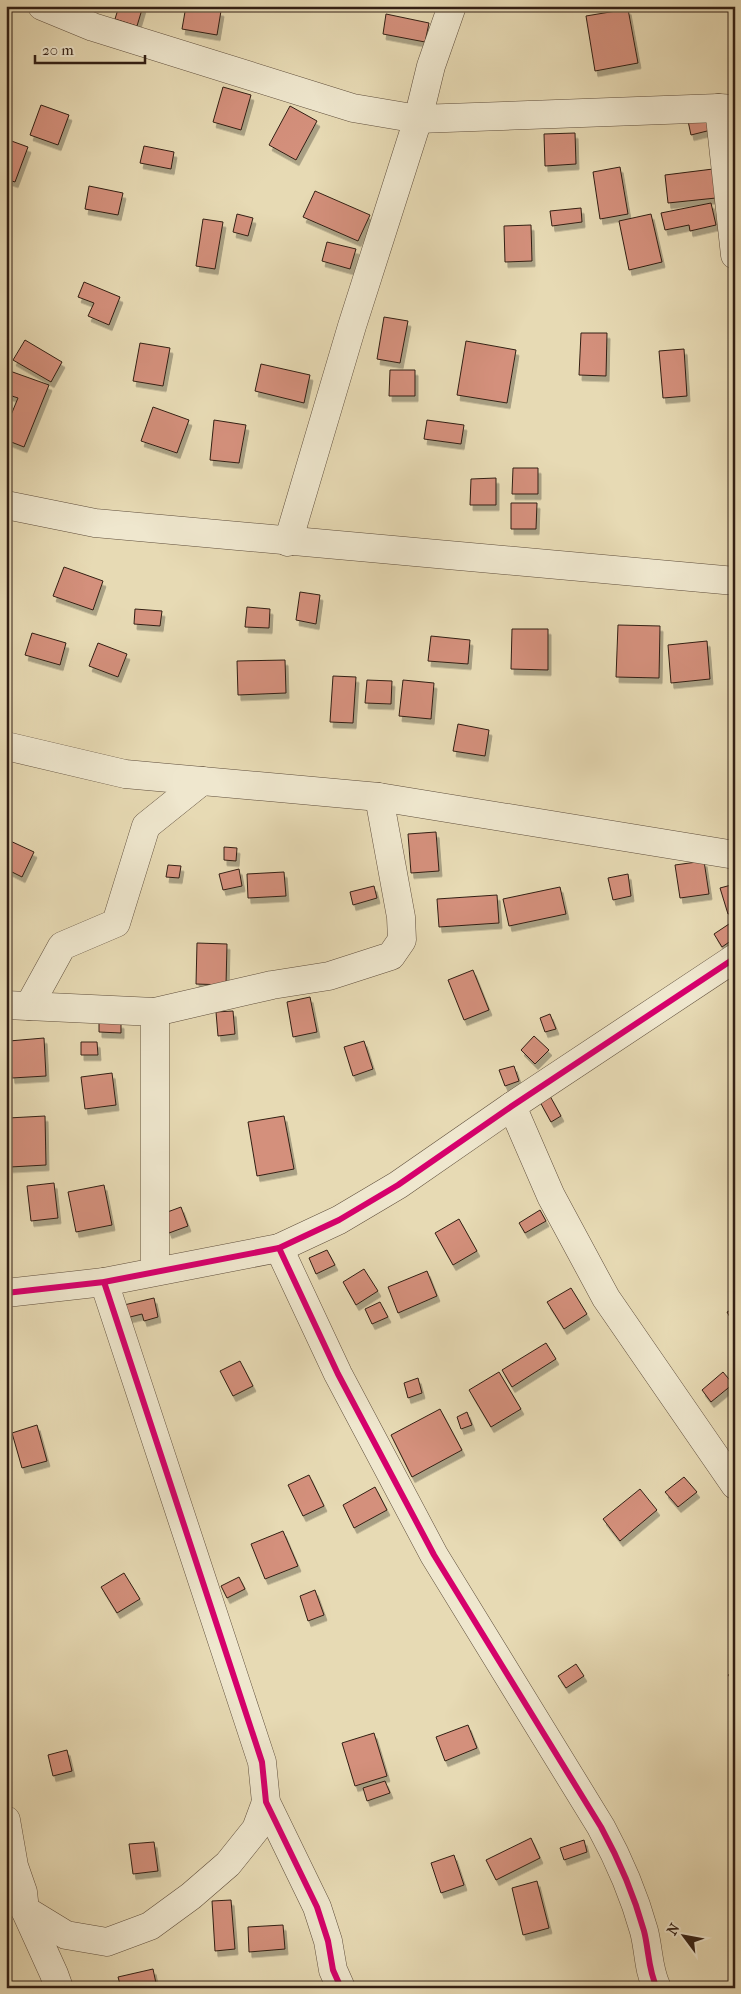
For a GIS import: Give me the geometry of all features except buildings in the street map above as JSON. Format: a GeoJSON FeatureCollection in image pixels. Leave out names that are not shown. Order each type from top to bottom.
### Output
{"type":"FeatureCollection","features":[{"type":"Feature","properties":{"kind":"street"},"geometry":{"type":"LineString","coordinates":[[42,6],[96,17],[353,108],[418,119],[727,109],[735,255]]}},
{"type":"Feature","properties":{"kind":"street"},"geometry":{"type":"LineString","coordinates":[[288,542],[352,326],[418,119],[431,66],[452,6]]}},
{"type":"Feature","properties":{"kind":"street"},"geometry":{"type":"LineString","coordinates":[[6,505],[95,523],[288,542],[735,581]]}},
{"type":"Feature","properties":{"kind":"street"},"geometry":{"type":"LineString","coordinates":[[6,746],[125,774],[379,797],[735,855]]}},
{"type":"Feature","properties":{"kind":"street"},"geometry":{"type":"LineString","coordinates":[[18,1006],[62,946],[116,923],[146,826],[202,781]]}},
{"type":"Feature","properties":{"kind":"street"},"geometry":{"type":"LineString","coordinates":[[18,1006],[155,1012],[272,985],[329,976],[391,956],[402,940],[400,917],[379,797]]}},
{"type":"Feature","properties":{"kind":"street"},"geometry":{"type":"LineString","coordinates":[[6,1293],[104,1282],[279,1248],[339,1220],[398,1185],[512,1106],[735,958]]}},
{"type":"Feature","properties":{"kind":"street"},"geometry":{"type":"LineString","coordinates":[[154,1271],[155,1012]]}},
{"type":"Feature","properties":{"kind":"street"},"geometry":{"type":"LineString","coordinates":[[512,1106],[551,1196],[606,1298],[735,1485]]}},
{"type":"Feature","properties":{"kind":"street"},"geometry":{"type":"LineString","coordinates":[[279,1248],[338,1374],[434,1555],[601,1827],[619,1860],[644,1931],[652,1978],[657,1988]]}},
{"type":"Feature","properties":{"kind":"street"},"geometry":{"type":"LineString","coordinates":[[104,1282],[262,1762],[266,1802],[317,1907],[328,1940],[333,1970],[340,1988]]}},
{"type":"Feature","properties":{"kind":"street"},"geometry":{"type":"LineString","coordinates":[[16,1916],[66,1935],[107,1942],[150,1926],[191,1896],[228,1864],[256,1829],[266,1802]]}},
{"type":"Feature","properties":{"kind":"street"},"geometry":{"type":"LineString","coordinates":[[6,1820],[14,1866],[23,1892],[16,1916],[59,1988]]}},
{"type":"Feature","properties":{"kind":"cycle path"},"geometry":{"type":"LineString","coordinates":[[6,1293],[104,1282],[279,1248],[339,1220],[398,1185],[512,1106],[735,958]]}},
{"type":"Feature","properties":{"kind":"cycle path"},"geometry":{"type":"LineString","coordinates":[[279,1248],[338,1374],[434,1555],[608,1839],[636,1904],[657,1988]]}},
{"type":"Feature","properties":{"kind":"cycle path"},"geometry":{"type":"LineString","coordinates":[[104,1282],[262,1762],[266,1802],[317,1907],[328,1941],[333,1970],[341,1988]]}}]}
